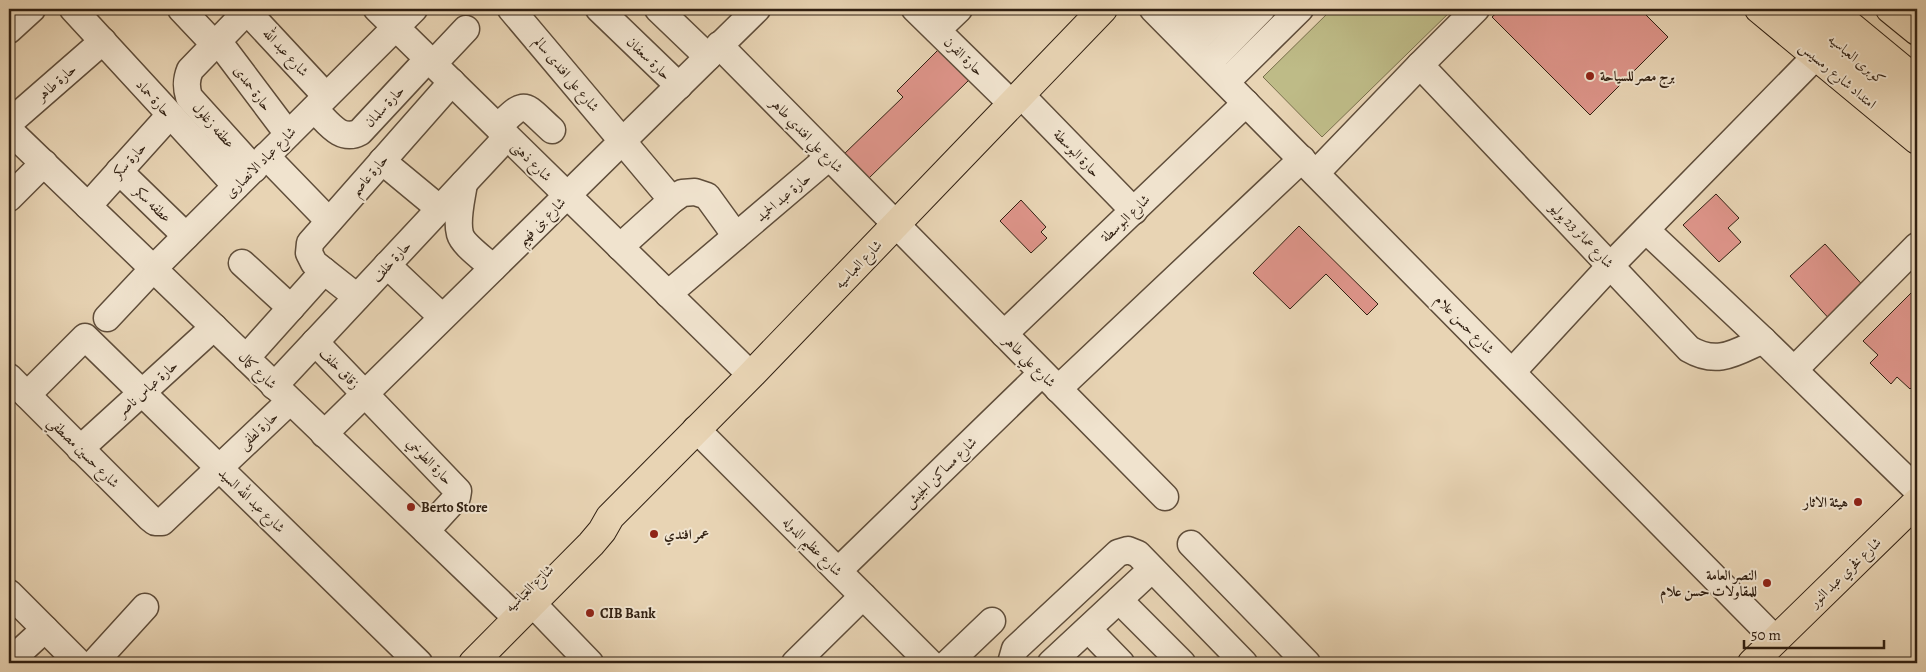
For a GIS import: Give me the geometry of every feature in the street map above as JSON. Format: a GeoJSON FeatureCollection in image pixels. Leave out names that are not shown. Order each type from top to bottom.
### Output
{"type":"FeatureCollection","features":[{"type":"Feature","properties":{"kind":"main road","name":"امتداد شارع رمسيس"},"geometry":{"type":"LineString","coordinates":[[1759,9],[1917,140]]}},
{"type":"Feature","properties":{"kind":"main road","name":"كوبرى العباسيه"},"geometry":{"type":"LineString","coordinates":[[1796,9],[1917,110]]}},
{"type":"Feature","properties":{"kind":"main road","name":"كوبرى العباسيه"},"geometry":{"type":"LineString","coordinates":[[1830,9],[1917,82]]}},
{"type":"Feature","properties":{"kind":"main road"},"geometry":{"type":"LineString","coordinates":[[1890,9],[1917,31]]}},
{"type":"Feature","properties":{"kind":"main road","name":"شارع العباسيه"},"geometry":{"type":"LineString","coordinates":[[473,663],[597,538],[610,517],[751,375],[1017,99],[1095,11]]}},
{"type":"Feature","properties":{"kind":"main road","name":"شارع فخري عبد النور"},"geometry":{"type":"LineString","coordinates":[[1752,663],[1917,502]]}},
{"type":"Feature","properties":{"kind":"main road","name":"شارع العباسيه"},"geometry":{"type":"LineString","coordinates":[[451,663],[589,530],[610,517]]}},
{"type":"Feature","properties":{"kind":"street"},"geometry":{"type":"LineString","coordinates":[[9,30],[32,9]]}},
{"type":"Feature","properties":{"kind":"street","name":"حارة حماد"},"geometry":{"type":"LineString","coordinates":[[73,9],[170,115],[252,170]]}},
{"type":"Feature","properties":{"kind":"street","name":"حارة حمدى"},"geometry":{"type":"LineString","coordinates":[[181,9],[216,43],[288,134]]}},
{"type":"Feature","properties":{"kind":"street","name":"شارع ذهنى"},"geometry":{"type":"LineString","coordinates":[[377,9],[751,375]]}},
{"type":"Feature","properties":{"kind":"street","name":"شارع عباد الانصارى"},"geometry":{"type":"LineString","coordinates":[[108,318],[153,269],[414,9]]}},
{"type":"Feature","properties":{"kind":"street","name":"حارة سعفان"},"geometry":{"type":"LineString","coordinates":[[599,9],[679,86]]}},
{"type":"Feature","properties":{"kind":"street","name":"شارع علي افندي طاهر"},"geometry":{"type":"LineString","coordinates":[[658,9],[714,51],[829,157],[896,224]]}},
{"type":"Feature","properties":{"kind":"street","name":"شارع بنى فهيم"},"geometry":{"type":"LineString","coordinates":[[324,434],[757,9]]}},
{"type":"Feature","properties":{"kind":"street","name":"حارة الفرن"},"geometry":{"type":"LineString","coordinates":[[915,9],[1017,99]]}},
{"type":"Feature","properties":{"kind":"street"},"geometry":{"type":"LineString","coordinates":[[937,30],[959,9]]}},
{"type":"Feature","properties":{"kind":"street","name":"شارع حسن علام"},"geometry":{"type":"LineString","coordinates":[[1153,9],[1776,640]]}},
{"type":"Feature","properties":{"kind":"street"},"geometry":{"type":"LineString","coordinates":[[1190,46],[1192,9]]}},
{"type":"Feature","properties":{"kind":"street"},"geometry":{"type":"LineString","coordinates":[[1190,46],[1227,9]]}},
{"type":"Feature","properties":{"kind":"street"},"geometry":{"type":"LineString","coordinates":[[1190,46],[1262,9]]}},
{"type":"Feature","properties":{"kind":"street"},"geometry":{"type":"LineString","coordinates":[[1226,82],[1300,9]]}},
{"type":"Feature","properties":{"kind":"street","name":"شارع مساكن الجيش"},"geometry":{"type":"LineString","coordinates":[[838,571],[1050,381],[1309,166],[1420,65],[1476,9]]}},
{"type":"Feature","properties":{"kind":"street","name":"عطفه زغلول"},"geometry":{"type":"LineString","coordinates":[[246,10],[190,70],[186,88],[189,97],[252,170]]}},
{"type":"Feature","properties":{"kind":"street","name":"شارع عبد الله"},"geometry":{"type":"LineString","coordinates":[[246,10],[320,102]]}},
{"type":"Feature","properties":{"kind":"street","name":"شارع على افندى سالم"},"geometry":{"type":"LineString","coordinates":[[503,11],[623,140],[672,200]]}},
{"type":"Feature","properties":{"kind":"street"},"geometry":{"type":"LineString","coordinates":[[430,61],[466,30]]}},
{"type":"Feature","properties":{"kind":"street","name":"حارة طاهر"},"geometry":{"type":"LineString","coordinates":[[9,123],[103,41]]}},
{"type":"Feature","properties":{"kind":"street"},"geometry":{"type":"LineString","coordinates":[[1512,372],[1611,265],[1815,57]]}},
{"type":"Feature","properties":{"kind":"street","name":"حارة سلمان"},"geometry":{"type":"LineString","coordinates":[[320,102],[340,134],[353,136],[360,132],[430,61]]}},
{"type":"Feature","properties":{"kind":"street","name":"شارع عمائر 23 يوليو"},"geometry":{"type":"LineString","coordinates":[[1420,65],[1689,349],[1697,354],[1715,358],[1724,357],[1763,340]]}},
{"type":"Feature","properties":{"kind":"street","name":"حارة عاصم"},"geometry":{"type":"LineString","coordinates":[[357,297],[314,262],[309,252],[310,243],[452,82]]}},
{"type":"Feature","properties":{"kind":"street","name":"حارة البوسطة"},"geometry":{"type":"LineString","coordinates":[[1017,99],[1134,210]]}},
{"type":"Feature","properties":{"kind":"street","name":"شارع البوسطة"},"geometry":{"type":"LineString","coordinates":[[1004,334],[1246,103]]}},
{"type":"Feature","properties":{"kind":"street","name":"حارة خلف"},"geometry":{"type":"LineString","coordinates":[[282,393],[315,342],[464,183],[503,132],[517,109],[522,107],[528,108],[552,130]]}},
{"type":"Feature","properties":{"kind":"street","name":"حارة سكر"},"geometry":{"type":"LineString","coordinates":[[88,206],[170,115]]}},
{"type":"Feature","properties":{"kind":"street","name":"شارع كمال"},"geometry":{"type":"LineString","coordinates":[[9,130],[507,609]]}},
{"type":"Feature","properties":{"kind":"street","name":"حارة عبد الحميد"},"geometry":{"type":"LineString","coordinates":[[668,294],[829,157]]}},
{"type":"Feature","properties":{"kind":"street"},"geometry":{"type":"LineString","coordinates":[[382,161],[440,209]]}},
{"type":"Feature","properties":{"kind":"street"},"geometry":{"type":"LineString","coordinates":[[9,198],[44,163]]}},
{"type":"Feature","properties":{"kind":"street"},"geometry":{"type":"LineString","coordinates":[[252,170],[329,220]]}},
{"type":"Feature","properties":{"kind":"street","name":"عطفه سكر"},"geometry":{"type":"LineString","coordinates":[[119,172],[186,236]]}},
{"type":"Feature","properties":{"kind":"street"},"geometry":{"type":"LineString","coordinates":[[464,183],[459,223],[460,236],[468,246],[493,268]]}},
{"type":"Feature","properties":{"kind":"street"},"geometry":{"type":"LineString","coordinates":[[620,247],[682,193],[695,192],[707,196],[736,236]]}},
{"type":"Feature","properties":{"kind":"street","name":"شارع علي طاهر"},"geometry":{"type":"LineString","coordinates":[[896,224],[1165,497]]}},
{"type":"Feature","properties":{"kind":"street"},"geometry":{"type":"LineString","coordinates":[[1646,230],[1763,340],[1917,490]]}},
{"type":"Feature","properties":{"kind":"street"},"geometry":{"type":"LineString","coordinates":[[1794,370],[1917,246]]}},
{"type":"Feature","properties":{"kind":"street"},"geometry":{"type":"LineString","coordinates":[[242,262],[291,308]]}},
{"type":"Feature","properties":{"kind":"street"},"geometry":{"type":"LineString","coordinates":[[387,265],[442,318]]}},
{"type":"Feature","properties":{"kind":"street"},"geometry":{"type":"LineString","coordinates":[[246,358],[324,271]]}},
{"type":"Feature","properties":{"kind":"street","name":"حارة عباس ناصر"},"geometry":{"type":"LineString","coordinates":[[80,449],[214,327]]}},
{"type":"Feature","properties":{"kind":"street","name":"شارع عبد الله السيد"},"geometry":{"type":"LineString","coordinates":[[16,389],[85,337],[419,663]]}},
{"type":"Feature","properties":{"kind":"street","name":"زقاق خلف"},"geometry":{"type":"LineString","coordinates":[[315,342],[365,394]]}},
{"type":"Feature","properties":{"kind":"street","name":"شارع حسين مصطفي"},"geometry":{"type":"LineString","coordinates":[[16,389],[150,518],[155,522],[162,522]]}},
{"type":"Feature","properties":{"kind":"street","name":"حارة لطفى"},"geometry":{"type":"LineString","coordinates":[[162,522],[219,468],[282,393]]}},
{"type":"Feature","properties":{"kind":"street","name":"حارة الطوخي"},"geometry":{"type":"LineString","coordinates":[[365,394],[458,491],[457,497],[426,531]]}},
{"type":"Feature","properties":{"kind":"street","name":"شارع عظيم الدوله"},"geometry":{"type":"LineString","coordinates":[[696,429],[930,663]]}},
{"type":"Feature","properties":{"kind":"street"},"geometry":{"type":"LineString","coordinates":[[1191,544],[1307,663]]}},
{"type":"Feature","properties":{"kind":"street"},"geometry":{"type":"LineString","coordinates":[[1011,663],[1015,649],[1118,553],[1123,551],[1133,551],[1244,663]]}},
{"type":"Feature","properties":{"kind":"street"},"geometry":{"type":"LineString","coordinates":[[1053,663],[1152,569]]}},
{"type":"Feature","properties":{"kind":"street"},"geometry":{"type":"LineString","coordinates":[[9,593],[80,663]]}},
{"type":"Feature","properties":{"kind":"street"},"geometry":{"type":"LineString","coordinates":[[795,663],[863,596]]}},
{"type":"Feature","properties":{"kind":"street"},"geometry":{"type":"LineString","coordinates":[[1119,600],[1182,663]]}},
{"type":"Feature","properties":{"kind":"street"},"geometry":{"type":"LineString","coordinates":[[533,604],[590,663]]}},
{"type":"Feature","properties":{"kind":"street"},"geometry":{"type":"LineString","coordinates":[[94,663],[145,608]]}},
{"type":"Feature","properties":{"kind":"street"},"geometry":{"type":"LineString","coordinates":[[948,663],[992,621]]}},
{"type":"Feature","properties":{"kind":"street"},"geometry":{"type":"LineString","coordinates":[[1088,628],[1121,663]]}},
{"type":"Feature","properties":{"kind":"street"},"geometry":{"type":"LineString","coordinates":[[9,662],[45,629]]}},
{"type":"Feature","properties":{"kind":"shaded area"},"geometry":{"type":"Polygon","coordinates":[[[1332,9],[1453,9],[1322,137],[1263,77],[1332,9]]]}},
{"type":"Feature","properties":{"kind":"building","name":"برج مصر للسياحة"},"geometry":{"type":"Polygon","coordinates":[[[1501,9],[1640,9],[1668,37],[1590,115],[1492,17],[1501,9]]]}},
{"type":"Feature","properties":{"kind":"building"},"geometry":{"type":"Polygon","coordinates":[[[940,48],[970,79],[867,180],[843,155],[903,97],[897,91],[940,48]]]}},
{"type":"Feature","properties":{"kind":"building"},"geometry":{"type":"Polygon","coordinates":[[[1716,194],[1739,218],[1728,228],[1741,242],[1719,262],[1683,225],[1716,194]]]}},
{"type":"Feature","properties":{"kind":"building"},"geometry":{"type":"Polygon","coordinates":[[[1021,200],[1046,227],[1041,232],[1047,238],[1031,253],[1000,221],[1021,200]]]}},
{"type":"Feature","properties":{"kind":"building"},"geometry":{"type":"Polygon","coordinates":[[[1299,226],[1378,304],[1367,315],[1326,274],[1290,309],[1253,273],[1299,226]]]}},
{"type":"Feature","properties":{"kind":"building"},"geometry":{"type":"Polygon","coordinates":[[[1825,244],[1868,291],[1833,323],[1790,276],[1825,244]]]}},
{"type":"Feature","properties":{"kind":"building"},"geometry":{"type":"Polygon","coordinates":[[[1917,287],[1917,382],[1910,389],[1897,377],[1891,384],[1870,363],[1878,355],[1863,341],[1917,287]]]}},
{"type":"Feature","properties":{"kind":"place","name":"برج مصر للسياحة"},"geometry":{"type":"Point","coordinates":[1590,76]}},
{"type":"Feature","properties":{"kind":"place","name":"هيئة الاثار"},"geometry":{"type":"Point","coordinates":[1858,502]}},
{"type":"Feature","properties":{"kind":"place","name":"Berto Store"},"geometry":{"type":"Point","coordinates":[411,507]}},
{"type":"Feature","properties":{"kind":"place","name":"عمر افندي"},"geometry":{"type":"Point","coordinates":[654,534]}},
{"type":"Feature","properties":{"kind":"place","name":"النصر العامة للمقاولات حسن علام"},"geometry":{"type":"Point","coordinates":[1767,583]}},
{"type":"Feature","properties":{"kind":"place","name":"CIB Bank"},"geometry":{"type":"Point","coordinates":[590,613]}}]}
